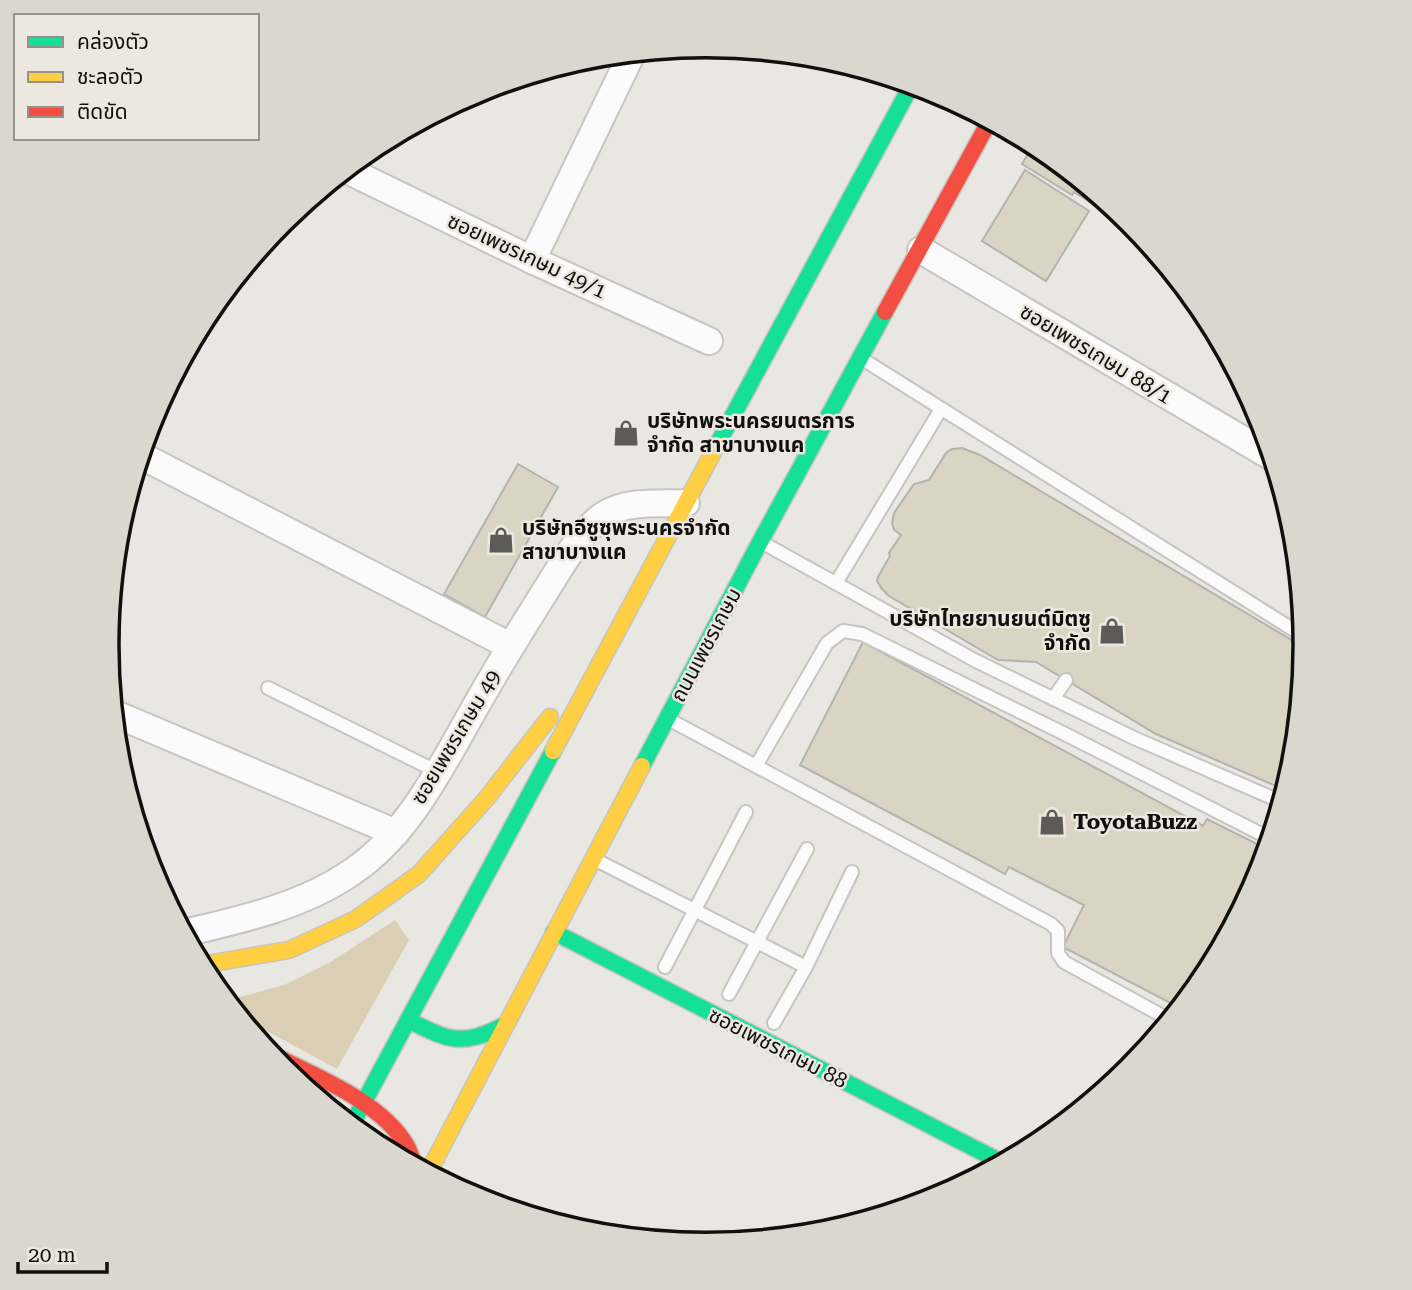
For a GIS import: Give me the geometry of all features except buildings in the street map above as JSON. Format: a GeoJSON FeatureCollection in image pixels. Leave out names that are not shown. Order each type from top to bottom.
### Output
{"type":"FeatureCollection","features":[{"type":"Feature","properties":{"kind":"main road"},"geometry":{"type":"LineString","coordinates":[[356,1116],[907,93]]}},
{"type":"Feature","properties":{"kind":"main road","name":"ถนนเพชรเกษม"},"geometry":{"type":"LineString","coordinates":[[432,1165],[760,542],[986,128]]}},
{"type":"Feature","properties":{"kind":"main road"},"geometry":{"type":"LineString","coordinates":[[213,963],[289,950],[356,919],[419,874],[452,839],[560,704],[631,606]]}},
{"type":"Feature","properties":{"kind":"main road","name":"ซอยเพชรเกษม 88"},"geometry":{"type":"LineString","coordinates":[[554,932],[993,1158]]}},
{"type":"Feature","properties":{"kind":"main road"},"geometry":{"type":"LineString","coordinates":[[408,1020],[445,1038],[464,1042],[482,1038],[505,1025]]}},
{"type":"Feature","properties":{"kind":"main road"},"geometry":{"type":"LineString","coordinates":[[301,1070],[381,1114],[396,1130],[407,1151]]}},
{"type":"Feature","properties":{"kind":"street"},"geometry":{"type":"LineString","coordinates":[[531,260],[627,63]]}},
{"type":"Feature","properties":{"kind":"street","name":"ซอยเพชรเกษม 49/1"},"geometry":{"type":"LineString","coordinates":[[356,174],[531,260],[709,341]]}},
{"type":"Feature","properties":{"kind":"street","name":"ซอยเพชรเกษม 88/1"},"geometry":{"type":"LineString","coordinates":[[921,250],[1260,450]]}},
{"type":"Feature","properties":{"kind":"street"},"geometry":{"type":"LineString","coordinates":[[149,460],[510,646]]}},
{"type":"Feature","properties":{"kind":"street","name":"ซอยเพชรเกษม 49"},"geometry":{"type":"LineString","coordinates":[[193,931],[250,918],[302,899],[352,872],[396,833],[438,772],[510,646],[573,547],[601,516],[622,506],[686,503]]}},
{"type":"Feature","properties":{"kind":"street"},"geometry":{"type":"LineString","coordinates":[[124,717],[396,833]]}},
{"type":"Feature","properties":{"kind":"lane"},"geometry":{"type":"LineString","coordinates":[[860,358],[1147,547],[1293,630]]}},
{"type":"Feature","properties":{"kind":"lane"},"geometry":{"type":"LineString","coordinates":[[836,583],[941,410]]}},
{"type":"Feature","properties":{"kind":"lane"},"geometry":{"type":"LineString","coordinates":[[760,542],[976,661],[1134,738],[1273,798]]}},
{"type":"Feature","properties":{"kind":"lane"},"geometry":{"type":"LineString","coordinates":[[755,766],[827,643],[843,631],[862,634],[1262,834]]}},
{"type":"Feature","properties":{"kind":"lane"},"geometry":{"type":"LineString","coordinates":[[1054,699],[1066,680]]}},
{"type":"Feature","properties":{"kind":"lane"},"geometry":{"type":"LineString","coordinates":[[268,688],[438,772]]}},
{"type":"Feature","properties":{"kind":"lane"},"geometry":{"type":"LineString","coordinates":[[667,718],[1051,924],[1058,931],[1058,953],[1064,962],[1161,1015]]}},
{"type":"Feature","properties":{"kind":"lane"},"geometry":{"type":"LineString","coordinates":[[664,967],[746,812]]}},
{"type":"Feature","properties":{"kind":"lane"},"geometry":{"type":"LineString","coordinates":[[729,995],[807,849]]}},
{"type":"Feature","properties":{"kind":"lane"},"geometry":{"type":"LineString","coordinates":[[593,859],[806,967]]}},
{"type":"Feature","properties":{"kind":"lane"},"geometry":{"type":"LineString","coordinates":[[774,1023],[806,967],[852,872]]}},
{"type":"Feature","properties":{"kind":"shaded area"},"geometry":{"type":"Polygon","coordinates":[[[395,920],[409,940],[337,1069],[261,1028],[237,998],[284,985],[329,963],[395,920]]]}},
{"type":"Feature","properties":{"kind":"traffic: fast"},"geometry":{"type":"LineString","coordinates":[[717,445],[907,93]]}},
{"type":"Feature","properties":{"kind":"traffic: fast"},"geometry":{"type":"LineString","coordinates":[[642,766],[885,312]]}},
{"type":"Feature","properties":{"kind":"traffic: fast"},"geometry":{"type":"LineString","coordinates":[[356,1116],[553,751]]}},
{"type":"Feature","properties":{"kind":"traffic: fast"},"geometry":{"type":"LineString","coordinates":[[554,932],[993,1158]]}},
{"type":"Feature","properties":{"kind":"traffic: fast"},"geometry":{"type":"LineString","coordinates":[[408,1020],[435,1033],[456,1039],[477,1036],[505,1025]]}},
{"type":"Feature","properties":{"kind":"traffic: slow"},"geometry":{"type":"LineString","coordinates":[[553,751],[717,445]]}},
{"type":"Feature","properties":{"kind":"traffic: slow"},"geometry":{"type":"LineString","coordinates":[[213,963],[289,950],[356,919],[419,874],[486,799],[550,717]]}},
{"type":"Feature","properties":{"kind":"traffic: slow"},"geometry":{"type":"LineString","coordinates":[[432,1165],[642,766]]}},
{"type":"Feature","properties":{"kind":"traffic: jam"},"geometry":{"type":"LineString","coordinates":[[885,312],[985,128]]}},
{"type":"Feature","properties":{"kind":"traffic: jam"},"geometry":{"type":"LineString","coordinates":[[298,1067],[345,1091],[381,1116],[395,1130],[410,1152]]}},
{"type":"Feature","properties":{"kind":"place","name":"บริษัทพระนครยนตรการ จำกัด สาขาบางแค"},"geometry":{"type":"Point","coordinates":[626,433]}},
{"type":"Feature","properties":{"kind":"place","name":"บริษัทอีซูซุพระนครจำกัด สาขาบางแค"},"geometry":{"type":"Point","coordinates":[501,540]}},
{"type":"Feature","properties":{"kind":"place","name":"บริษัทไทยยานยนต์มิตซู จำกัด"},"geometry":{"type":"Point","coordinates":[1112,631]}},
{"type":"Feature","properties":{"kind":"place","name":"ToyotaBuzz"},"geometry":{"type":"Point","coordinates":[1052,822]}}]}
